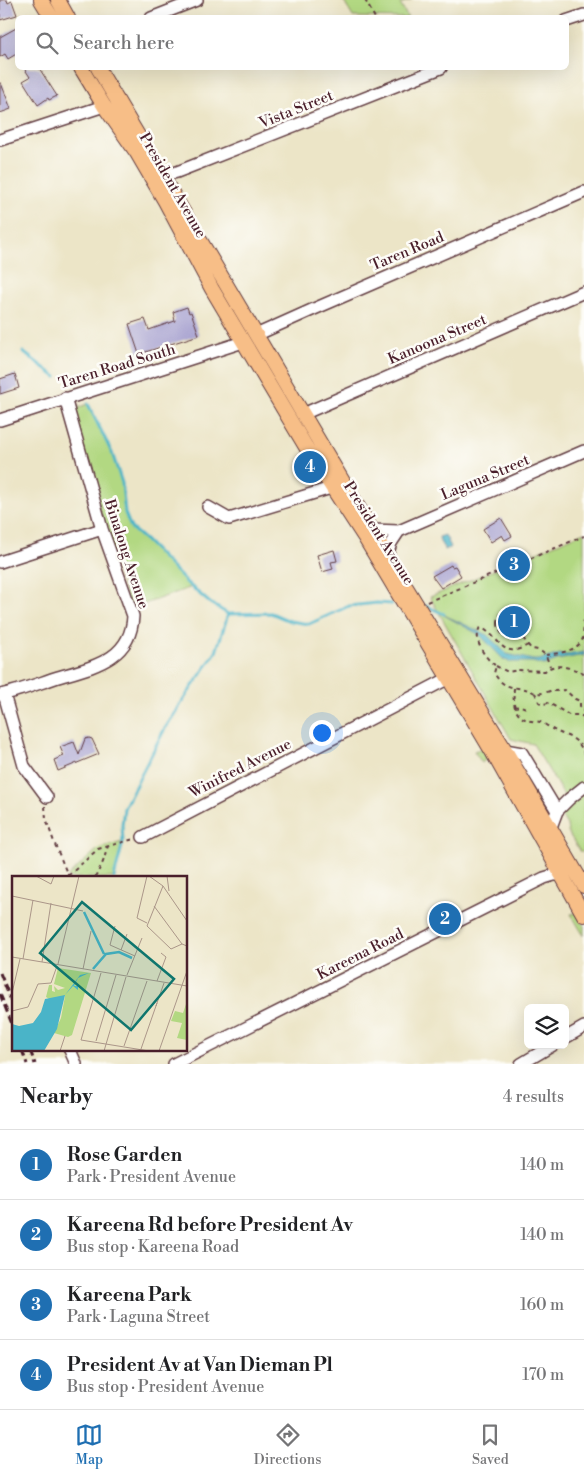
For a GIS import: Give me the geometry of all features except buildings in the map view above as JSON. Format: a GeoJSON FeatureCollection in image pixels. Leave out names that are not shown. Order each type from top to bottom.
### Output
{"type":"FeatureCollection","features":[{"type":"Feature","properties":{"kind":"main road"},"geometry":{"type":"LineString","coordinates":[[41,0],[50,15]]}},
{"type":"Feature","properties":{"kind":"main road"},"geometry":{"type":"LineString","coordinates":[[58,0],[66,15]]}},
{"type":"Feature","properties":{"kind":"main road","name":"President Avenue"},"geometry":{"type":"LineString","coordinates":[[83,70],[111,104],[162,176],[303,414],[359,527],[453,675],[506,750],[580,872],[584,886]]}},
{"type":"Feature","properties":{"kind":"main road","name":"President Avenue"},"geometry":{"type":"LineString","coordinates":[[99,70],[111,104],[128,140],[160,193],[212,289],[243,342],[337,485],[372,530],[417,606],[525,809],[584,915]]}},
{"type":"Feature","properties":{"kind":"main road","name":"Taren Road"},"geometry":{"type":"LineString","coordinates":[[243,342],[256,335]]}},
{"type":"Feature","properties":{"kind":"main road"},"geometry":{"type":"LineString","coordinates":[[561,875],[580,872]]}},
{"type":"Feature","properties":{"kind":"street"},"geometry":{"type":"LineString","coordinates":[[156,15],[175,4],[197,0]]}},
{"type":"Feature","properties":{"kind":"street"},"geometry":{"type":"LineString","coordinates":[[569,20],[584,15]]}},
{"type":"Feature","properties":{"kind":"street","name":"Vista Street"},"geometry":{"type":"LineString","coordinates":[[162,176],[185,169],[436,70]]}},
{"type":"Feature","properties":{"kind":"street"},"geometry":{"type":"LineString","coordinates":[[0,140],[111,104]]}},
{"type":"Feature","properties":{"kind":"street","name":"Taren Road"},"geometry":{"type":"LineString","coordinates":[[256,335],[584,192]]}},
{"type":"Feature","properties":{"kind":"street","name":"Kanoona Street"},"geometry":{"type":"LineString","coordinates":[[303,414],[584,292]]}},
{"type":"Feature","properties":{"kind":"street","name":"Taren Road South"},"geometry":{"type":"LineString","coordinates":[[0,420],[243,342]]}},
{"type":"Feature","properties":{"kind":"street","name":"Binalong Avenue"},"geometry":{"type":"LineString","coordinates":[[2,695],[104,662],[127,642],[132,628],[133,616],[102,529],[66,398]]}},
{"type":"Feature","properties":{"kind":"street","name":"Laguna Street"},"geometry":{"type":"LineString","coordinates":[[372,530],[398,531],[584,451]]}},
{"type":"Feature","properties":{"kind":"street"},"geometry":{"type":"LineString","coordinates":[[208,507],[229,519],[337,485]]}},
{"type":"Feature","properties":{"kind":"street"},"geometry":{"type":"LineString","coordinates":[[0,562],[102,529]]}},
{"type":"Feature","properties":{"kind":"street"},"geometry":{"type":"LineString","coordinates":[[387,556],[391,542],[398,531]]}},
{"type":"Feature","properties":{"kind":"street","name":"Winifred Avenue"},"geometry":{"type":"LineString","coordinates":[[143,836],[453,675]]}},
{"type":"Feature","properties":{"kind":"street"},"geometry":{"type":"LineString","coordinates":[[2,695],[24,766],[47,797]]}},
{"type":"Feature","properties":{"kind":"street"},"geometry":{"type":"LineString","coordinates":[[506,750],[522,753],[556,811]]}},
{"type":"Feature","properties":{"kind":"street"},"geometry":{"type":"LineString","coordinates":[[551,827],[556,811],[584,787]]}},
{"type":"Feature","properties":{"kind":"street","name":"Kareena Road"},"geometry":{"type":"LineString","coordinates":[[174,1064],[544,878],[561,875]]}},
{"type":"Feature","properties":{"kind":"street"},"geometry":{"type":"LineString","coordinates":[[569,1036],[584,1027]]}},
{"type":"Feature","properties":{"kind":"street"},"geometry":{"type":"LineString","coordinates":[[521,1064],[546,1049]]}},
{"type":"Feature","properties":{"kind":"street"},"geometry":{"type":"LineString","coordinates":[[71,1052],[76,1064]]}},
{"type":"Feature","properties":{"kind":"path"},"geometry":{"type":"LineString","coordinates":[[364,0],[373,15]]}},
{"type":"Feature","properties":{"kind":"path"},"geometry":{"type":"LineString","coordinates":[[417,606],[584,536]]}},
{"type":"Feature","properties":{"kind":"path"},"geometry":{"type":"LineString","coordinates":[[521,609],[528,616],[530,626],[522,637],[510,638],[502,632],[499,623],[502,613],[506,610],[521,609]]}},
{"type":"Feature","properties":{"kind":"path"},"geometry":{"type":"LineString","coordinates":[[546,655],[567,651],[575,647],[583,638],[584,617]]}},
{"type":"Feature","properties":{"kind":"path"},"geometry":{"type":"LineString","coordinates":[[528,646],[520,650],[510,651],[500,646],[494,637],[482,628],[479,629],[476,635],[485,655],[496,666],[508,672],[518,670],[545,671],[550,666],[558,666],[584,674]]}},
{"type":"Feature","properties":{"kind":"path"},"geometry":{"type":"LineString","coordinates":[[522,637],[528,646],[546,655],[550,666]]}},
{"type":"Feature","properties":{"kind":"path"},"geometry":{"type":"LineString","coordinates":[[496,666],[494,673],[507,687],[535,693],[565,690],[575,699],[582,701],[580,706],[584,712]]}},
{"type":"Feature","properties":{"kind":"path"},"geometry":{"type":"LineString","coordinates":[[514,688],[514,707],[519,715],[525,720],[540,722],[552,730],[568,735],[576,740],[584,752]]}},
{"type":"Feature","properties":{"kind":"path"},"geometry":{"type":"LineString","coordinates":[[535,693],[542,704],[549,703],[569,715],[580,715],[584,718]]}},
{"type":"Feature","properties":{"kind":"path"},"geometry":{"type":"LineString","coordinates":[[514,707],[521,706],[528,709]]}},
{"type":"Feature","properties":{"kind":"path"},"geometry":{"type":"LineString","coordinates":[[47,797],[44,805],[46,819],[68,876]]}},
{"type":"Feature","properties":{"kind":"path"},"geometry":{"type":"LineString","coordinates":[[69,876],[98,849],[123,842]]}},
{"type":"Feature","properties":{"kind":"path"},"geometry":{"type":"LineString","coordinates":[[96,876],[108,846]]}},
{"type":"Feature","properties":{"kind":"green space"},"geometry":{"type":"Polygon","coordinates":[[[343,0],[411,0],[400,4],[406,15],[352,15],[343,0]]]}},
{"type":"Feature","properties":{"kind":"green space"},"geometry":{"type":"Polygon","coordinates":[[[88,404],[112,453],[122,483],[125,513],[131,528],[192,587],[130,609],[69,411],[88,404]]]}},
{"type":"Feature","properties":{"kind":"green space"},"geometry":{"type":"Polygon","coordinates":[[[584,532],[584,852],[580,852],[568,832],[567,825],[561,815],[568,802],[533,744],[511,739],[430,597],[584,532]]]}},
{"type":"Feature","properties":{"kind":"green space"},"geometry":{"type":"Polygon","coordinates":[[[482,749],[487,758],[482,763],[474,751],[482,749]]]}},
{"type":"Feature","properties":{"kind":"green space"},"geometry":{"type":"Polygon","coordinates":[[[122,842],[114,876],[68,876],[98,849],[122,842]]]}},
{"type":"Feature","properties":{"kind":"green space"},"geometry":{"type":"Polygon","coordinates":[[[576,913],[584,925],[584,936],[571,914],[576,913]]]}},
{"type":"Feature","properties":{"kind":"water"},"geometry":{"type":"Polygon","coordinates":[[[445,535],[451,547],[445,550],[439,537],[445,535]]]}},
{"type":"Feature","properties":{"kind":"water"},"geometry":{"type":"Polygon","coordinates":[[[442,614],[487,635],[507,654],[533,660],[560,654],[567,655],[584,652],[584,655],[557,660],[544,665],[532,662],[510,662],[503,659],[480,635],[442,614]]]}},
{"type":"Feature","properties":{"kind":"waterway"},"geometry":{"type":"LineString","coordinates":[[23,352],[56,377]]}},
{"type":"Feature","properties":{"kind":"waterway"},"geometry":{"type":"LineString","coordinates":[[88,404],[112,453],[122,483],[125,513],[131,528],[210,603],[228,614],[271,613],[290,621],[309,624],[349,606],[377,603],[392,604]]}},
{"type":"Feature","properties":{"kind":"waterway"},"geometry":{"type":"LineString","coordinates":[[426,606],[444,614]]}},
{"type":"Feature","properties":{"kind":"waterway"},"geometry":{"type":"LineString","coordinates":[[114,876],[123,842],[124,808],[164,730],[216,652],[228,614]]}},
{"type":"Feature","properties":{"kind":"railway"},"geometry":{"type":"LineString","coordinates":[[0,973],[12,1003]]}},
{"type":"Feature","properties":{"kind":"railway"},"geometry":{"type":"LineString","coordinates":[[0,994],[12,1024]]}},
{"type":"Feature","properties":{"kind":"railway"},"geometry":{"type":"LineString","coordinates":[[23,1052],[27,1064]]}},
{"type":"Feature","properties":{"kind":"railway"},"geometry":{"type":"LineString","coordinates":[[31,1052],[35,1064]]}},
{"type":"Feature","properties":{"kind":"place","name":"President Av at Van Dieman Pl"},"geometry":{"type":"Point","coordinates":[310,467]}},
{"type":"Feature","properties":{"kind":"place","name":"Kareena Park"},"geometry":{"type":"Point","coordinates":[514,565]}},
{"type":"Feature","properties":{"kind":"place","name":"Rose Garden"},"geometry":{"type":"Point","coordinates":[514,622]}},
{"type":"Feature","properties":{"kind":"place","name":"Kareena Rd before President Av"},"geometry":{"type":"Point","coordinates":[445,919]}}]}
